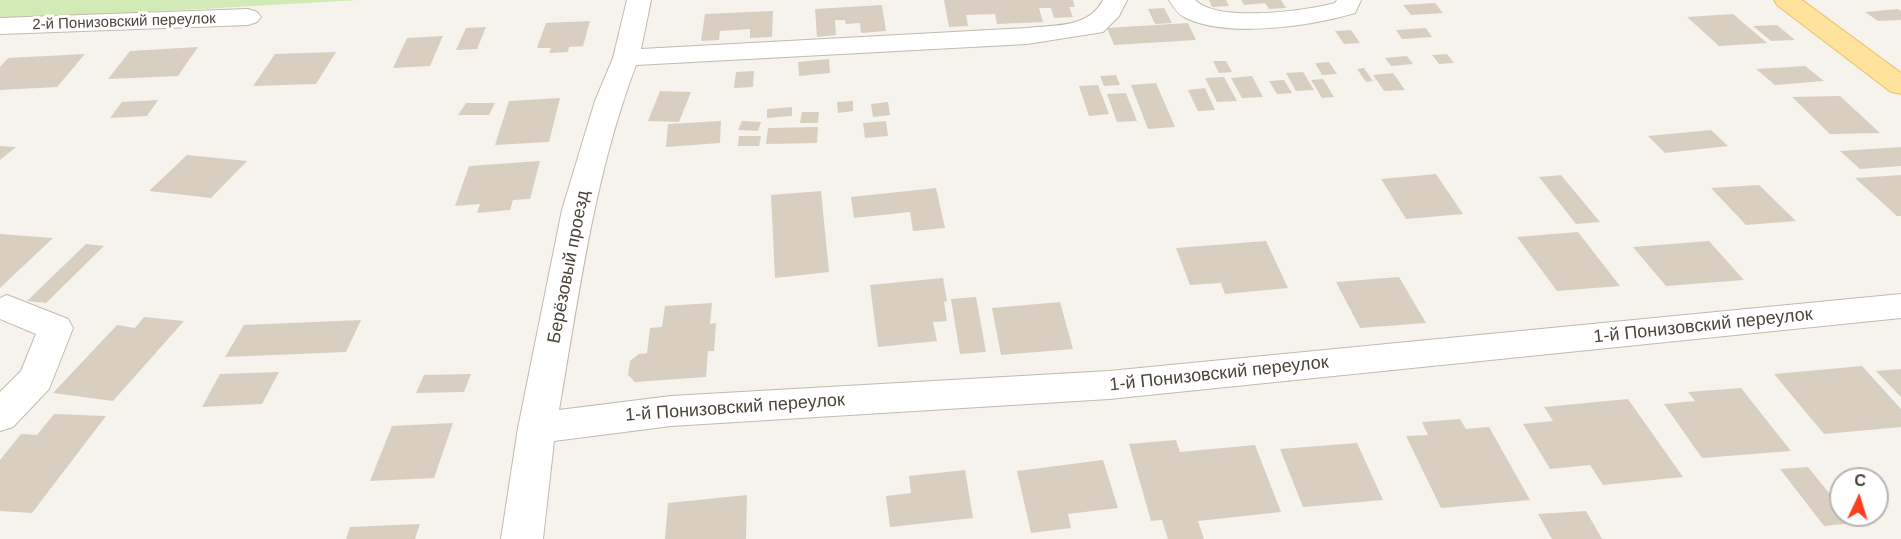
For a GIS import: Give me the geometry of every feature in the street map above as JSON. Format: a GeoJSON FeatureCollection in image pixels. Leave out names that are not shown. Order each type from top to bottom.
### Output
{"type":"FeatureCollection","features":[{"type":"Feature","properties":{"kind":"main road"},"geometry":{"type":"LineString","coordinates":[[1786,0],[1901,86]]}},
{"type":"Feature","properties":{"kind":"street","name":"Берёзовый проезд"},"geometry":{"type":"LineString","coordinates":[[522,539],[537,428],[578,210],[609,101],[626,58],[639,0]]}},
{"type":"Feature","properties":{"kind":"street"},"geometry":{"type":"LineString","coordinates":[[626,58],[1027,36],[1094,27],[1110,11],[1115,0]]}},
{"type":"Feature","properties":{"kind":"street"},"geometry":{"type":"LineString","coordinates":[[1180,0],[1194,12],[1244,19],[1275,20],[1328,14],[1346,8],[1349,0]]}},
{"type":"Feature","properties":{"kind":"street","name":"2-й Понизовский переулок"},"geometry":{"type":"LineString","coordinates":[[2,13],[248,17]]}},
{"type":"Feature","properties":{"kind":"street","name":"1-й Понизовский переулок"},"geometry":{"type":"LineString","coordinates":[[537,428],[671,411],[1109,385],[1901,306]]}},
{"type":"Feature","properties":{"kind":"street"},"geometry":{"type":"LineString","coordinates":[[0,416],[36,379],[56,328],[8,308]]}},
{"type":"Feature","properties":{"kind":"green space"},"geometry":{"type":"Polygon","coordinates":[[[0,0],[359,0],[7,20],[0,18],[0,0]]]}},
{"type":"Feature","properties":{"kind":"building"},"geometry":{"type":"Polygon","coordinates":[[[944,0],[1073,0],[1075,7],[1069,7],[1073,17],[1054,18],[1051,8],[1039,8],[1043,22],[997,24],[995,14],[966,15],[968,26],[949,27],[944,0]]]}},
{"type":"Feature","properties":{"kind":"building"},"geometry":{"type":"Polygon","coordinates":[[[1209,0],[1226,0],[1229,6],[1212,7],[1209,0]]]}},
{"type":"Feature","properties":{"kind":"building"},"geometry":{"type":"Polygon","coordinates":[[[1241,0],[1281,0],[1286,8],[1269,9],[1265,3],[1244,5],[1241,0]]]}},
{"type":"Feature","properties":{"kind":"building"},"geometry":{"type":"Polygon","coordinates":[[[1435,3],[1443,13],[1411,15],[1403,5],[1435,3]]]}},
{"type":"Feature","properties":{"kind":"building"},"geometry":{"type":"Polygon","coordinates":[[[882,5],[886,31],[861,33],[860,23],[846,24],[845,20],[835,20],[836,35],[817,37],[815,9],[882,5]]]}},
{"type":"Feature","properties":{"kind":"building"},"geometry":{"type":"Polygon","coordinates":[[[1164,8],[1172,23],[1155,24],[1148,9],[1164,8]]]}},
{"type":"Feature","properties":{"kind":"building"},"geometry":{"type":"Polygon","coordinates":[[[1898,9],[1901,11],[1901,20],[1878,21],[1865,12],[1898,9]]]}},
{"type":"Feature","properties":{"kind":"building"},"geometry":{"type":"Polygon","coordinates":[[[773,11],[772,37],[750,38],[750,29],[720,31],[719,40],[701,41],[705,14],[773,11]]]}},
{"type":"Feature","properties":{"kind":"building"},"geometry":{"type":"Polygon","coordinates":[[[1733,14],[1767,43],[1719,46],[1687,17],[1733,14]]]}},
{"type":"Feature","properties":{"kind":"building"},"geometry":{"type":"Polygon","coordinates":[[[590,21],[583,46],[569,47],[568,52],[549,53],[551,48],[537,48],[546,23],[590,21]]]}},
{"type":"Feature","properties":{"kind":"building"},"geometry":{"type":"Polygon","coordinates":[[[1188,23],[1196,40],[1114,45],[1107,28],[1188,23]]]}},
{"type":"Feature","properties":{"kind":"building"},"geometry":{"type":"Polygon","coordinates":[[[1777,25],[1795,40],[1771,41],[1753,26],[1777,25]]]}},
{"type":"Feature","properties":{"kind":"building"},"geometry":{"type":"Polygon","coordinates":[[[486,27],[477,49],[456,50],[466,28],[486,27]]]}},
{"type":"Feature","properties":{"kind":"building"},"geometry":{"type":"Polygon","coordinates":[[[1426,28],[1432,37],[1402,39],[1396,30],[1426,28]]]}},
{"type":"Feature","properties":{"kind":"building"},"geometry":{"type":"Polygon","coordinates":[[[1351,30],[1360,43],[1344,44],[1335,31],[1351,30]]]}},
{"type":"Feature","properties":{"kind":"building"},"geometry":{"type":"Polygon","coordinates":[[[443,36],[430,66],[393,68],[407,38],[443,36]]]}},
{"type":"Feature","properties":{"kind":"building"},"geometry":{"type":"Polygon","coordinates":[[[198,47],[178,76],[108,79],[130,51],[198,47]]]}},
{"type":"Feature","properties":{"kind":"building"},"geometry":{"type":"Polygon","coordinates":[[[336,52],[316,84],[253,86],[275,54],[336,52]]]}},
{"type":"Feature","properties":{"kind":"building"},"geometry":{"type":"Polygon","coordinates":[[[85,54],[57,87],[0,90],[0,67],[8,58],[85,54]]]}},
{"type":"Feature","properties":{"kind":"building"},"geometry":{"type":"Polygon","coordinates":[[[1447,54],[1454,63],[1439,64],[1432,55],[1447,54]]]}},
{"type":"Feature","properties":{"kind":"building"},"geometry":{"type":"Polygon","coordinates":[[[1407,56],[1413,64],[1391,66],[1385,58],[1407,56]]]}},
{"type":"Feature","properties":{"kind":"building"},"geometry":{"type":"Polygon","coordinates":[[[829,59],[830,73],[799,76],[798,62],[829,59]]]}},
{"type":"Feature","properties":{"kind":"building"},"geometry":{"type":"Polygon","coordinates":[[[1213,61],[1226,61],[1232,72],[1219,73],[1213,61]]]}},
{"type":"Feature","properties":{"kind":"building"},"geometry":{"type":"Polygon","coordinates":[[[1329,62],[1337,74],[1322,75],[1315,63],[1329,62]]]}},
{"type":"Feature","properties":{"kind":"building"},"geometry":{"type":"Polygon","coordinates":[[[1805,66],[1824,81],[1775,85],[1756,69],[1805,66]]]}},
{"type":"Feature","properties":{"kind":"building"},"geometry":{"type":"Polygon","coordinates":[[[1364,68],[1373,81],[1366,82],[1357,69],[1364,68]]]}},
{"type":"Feature","properties":{"kind":"building"},"geometry":{"type":"Polygon","coordinates":[[[754,71],[753,87],[734,88],[736,72],[754,71]]]}},
{"type":"Feature","properties":{"kind":"building"},"geometry":{"type":"Polygon","coordinates":[[[1303,72],[1314,90],[1296,91],[1286,73],[1303,72]]]}},
{"type":"Feature","properties":{"kind":"building"},"geometry":{"type":"Polygon","coordinates":[[[1393,73],[1405,90],[1384,91],[1373,75],[1393,73]]]}},
{"type":"Feature","properties":{"kind":"building"},"geometry":{"type":"Polygon","coordinates":[[[1116,75],[1120,85],[1104,86],[1100,76],[1116,75]]]}},
{"type":"Feature","properties":{"kind":"building"},"geometry":{"type":"Polygon","coordinates":[[[1252,76],[1263,97],[1242,98],[1231,78],[1252,76]]]}},
{"type":"Feature","properties":{"kind":"building"},"geometry":{"type":"Polygon","coordinates":[[[1224,77],[1237,101],[1217,102],[1205,78],[1224,77]]]}},
{"type":"Feature","properties":{"kind":"building"},"geometry":{"type":"Polygon","coordinates":[[[1323,79],[1334,97],[1322,98],[1311,80],[1323,79]]]}},
{"type":"Feature","properties":{"kind":"building"},"geometry":{"type":"Polygon","coordinates":[[[1284,80],[1292,93],[1277,94],[1269,81],[1284,80]]]}},
{"type":"Feature","properties":{"kind":"building"},"geometry":{"type":"Polygon","coordinates":[[[1156,83],[1175,127],[1148,129],[1131,85],[1156,83]]]}},
{"type":"Feature","properties":{"kind":"building"},"geometry":{"type":"Polygon","coordinates":[[[1098,85],[1109,114],[1089,116],[1079,86],[1098,85]]]}},
{"type":"Feature","properties":{"kind":"building"},"geometry":{"type":"Polygon","coordinates":[[[1205,88],[1215,110],[1198,111],[1188,90],[1205,88]]]}},
{"type":"Feature","properties":{"kind":"building"},"geometry":{"type":"Polygon","coordinates":[[[660,91],[691,92],[679,122],[648,121],[660,91]]]}},
{"type":"Feature","properties":{"kind":"building"},"geometry":{"type":"Polygon","coordinates":[[[1126,93],[1137,121],[1117,122],[1107,94],[1126,93]]]}},
{"type":"Feature","properties":{"kind":"building"},"geometry":{"type":"Polygon","coordinates":[[[1840,96],[1880,133],[1830,134],[1792,97],[1840,96]]]}},
{"type":"Feature","properties":{"kind":"building"},"geometry":{"type":"Polygon","coordinates":[[[560,98],[549,142],[495,145],[509,101],[560,98]]]}},
{"type":"Feature","properties":{"kind":"building"},"geometry":{"type":"Polygon","coordinates":[[[158,100],[147,116],[110,118],[122,102],[158,100]]]}},
{"type":"Feature","properties":{"kind":"building"},"geometry":{"type":"Polygon","coordinates":[[[853,101],[853,111],[838,113],[837,102],[853,101]]]}},
{"type":"Feature","properties":{"kind":"building"},"geometry":{"type":"Polygon","coordinates":[[[888,102],[890,115],[873,117],[871,104],[888,102]]]}},
{"type":"Feature","properties":{"kind":"building"},"geometry":{"type":"Polygon","coordinates":[[[466,103],[495,103],[489,115],[458,115],[466,103]]]}},
{"type":"Feature","properties":{"kind":"building"},"geometry":{"type":"Polygon","coordinates":[[[792,107],[792,116],[767,118],[767,109],[792,107]]]}},
{"type":"Feature","properties":{"kind":"building"},"geometry":{"type":"Polygon","coordinates":[[[802,112],[819,112],[818,123],[800,123],[802,112]]]}},
{"type":"Feature","properties":{"kind":"building"},"geometry":{"type":"Polygon","coordinates":[[[721,121],[720,143],[666,147],[668,124],[721,121]]]}},
{"type":"Feature","properties":{"kind":"building"},"geometry":{"type":"Polygon","coordinates":[[[742,121],[761,122],[758,131],[738,130],[742,121]]]}},
{"type":"Feature","properties":{"kind":"building"},"geometry":{"type":"Polygon","coordinates":[[[886,121],[888,136],[865,138],[863,123],[886,121]]]}},
{"type":"Feature","properties":{"kind":"building"},"geometry":{"type":"Polygon","coordinates":[[[818,127],[817,143],[766,144],[768,128],[818,127]]]}},
{"type":"Feature","properties":{"kind":"building"},"geometry":{"type":"Polygon","coordinates":[[[1711,130],[1728,146],[1665,153],[1648,136],[1711,130]]]}},
{"type":"Feature","properties":{"kind":"building"},"geometry":{"type":"Polygon","coordinates":[[[739,136],[761,136],[759,146],[738,146],[739,136]]]}},
{"type":"Feature","properties":{"kind":"building"},"geometry":{"type":"Polygon","coordinates":[[[0,146],[16,147],[0,160],[0,146]]]}},
{"type":"Feature","properties":{"kind":"building"},"geometry":{"type":"Polygon","coordinates":[[[1901,147],[1901,166],[1860,169],[1840,151],[1901,147]]]}},
{"type":"Feature","properties":{"kind":"building"},"geometry":{"type":"Polygon","coordinates":[[[187,155],[247,161],[211,198],[149,191],[187,155]]]}},
{"type":"Feature","properties":{"kind":"building"},"geometry":{"type":"Polygon","coordinates":[[[540,161],[530,199],[513,200],[510,210],[477,213],[480,204],[455,206],[469,166],[540,161]]]}},
{"type":"Feature","properties":{"kind":"building"},"geometry":{"type":"Polygon","coordinates":[[[1436,174],[1463,214],[1406,219],[1381,179],[1436,174]]]}},
{"type":"Feature","properties":{"kind":"building"},"geometry":{"type":"Polygon","coordinates":[[[1561,175],[1600,222],[1576,224],[1539,177],[1561,175]]]}},
{"type":"Feature","properties":{"kind":"building"},"geometry":{"type":"Polygon","coordinates":[[[1901,175],[1901,216],[1897,216],[1855,178],[1901,175]]]}},
{"type":"Feature","properties":{"kind":"building"},"geometry":{"type":"Polygon","coordinates":[[[1759,185],[1796,221],[1746,225],[1711,188],[1759,185]]]}},
{"type":"Feature","properties":{"kind":"building"},"geometry":{"type":"Polygon","coordinates":[[[936,188],[945,228],[913,231],[910,212],[854,218],[851,197],[936,188]]]}},
{"type":"Feature","properties":{"kind":"building"},"geometry":{"type":"Polygon","coordinates":[[[821,191],[829,272],[775,278],[771,195],[821,191]]]}},
{"type":"Feature","properties":{"kind":"building"},"geometry":{"type":"Polygon","coordinates":[[[1578,232],[1620,286],[1557,291],[1517,237],[1578,232]]]}},
{"type":"Feature","properties":{"kind":"building"},"geometry":{"type":"Polygon","coordinates":[[[0,234],[53,238],[0,288],[0,234]]]}},
{"type":"Feature","properties":{"kind":"building"},"geometry":{"type":"Polygon","coordinates":[[[1266,241],[1288,288],[1225,294],[1221,283],[1190,285],[1176,248],[1266,241]]]}},
{"type":"Feature","properties":{"kind":"building"},"geometry":{"type":"Polygon","coordinates":[[[1709,241],[1744,280],[1666,286],[1633,247],[1709,241]]]}},
{"type":"Feature","properties":{"kind":"building"},"geometry":{"type":"Polygon","coordinates":[[[86,244],[104,246],[46,303],[27,301],[86,244]]]}},
{"type":"Feature","properties":{"kind":"building"},"geometry":{"type":"Polygon","coordinates":[[[1399,277],[1426,323],[1360,328],[1336,282],[1399,277]]]}},
{"type":"Feature","properties":{"kind":"building"},"geometry":{"type":"Polygon","coordinates":[[[943,278],[947,301],[944,302],[947,321],[933,322],[937,341],[878,347],[870,285],[943,278]]]}},
{"type":"Feature","properties":{"kind":"building"},"geometry":{"type":"Polygon","coordinates":[[[976,297],[986,352],[960,354],[951,299],[976,297]]]}},
{"type":"Feature","properties":{"kind":"building"},"geometry":{"type":"Polygon","coordinates":[[[1060,302],[1073,349],[1001,355],[992,308],[1060,302]]]}},
{"type":"Feature","properties":{"kind":"building"},"geometry":{"type":"Polygon","coordinates":[[[712,303],[710,324],[716,323],[714,351],[708,351],[706,377],[635,382],[628,375],[630,361],[639,354],[647,353],[650,328],[662,327],[665,306],[712,303]]]}},
{"type":"Feature","properties":{"kind":"building"},"geometry":{"type":"Polygon","coordinates":[[[144,317],[184,321],[113,401],[53,393],[117,325],[135,328],[144,317]]]}},
{"type":"Feature","properties":{"kind":"building"},"geometry":{"type":"Polygon","coordinates":[[[361,320],[346,352],[225,357],[244,325],[361,320]]]}},
{"type":"Feature","properties":{"kind":"building"},"geometry":{"type":"Polygon","coordinates":[[[1862,366],[1901,409],[1901,427],[1824,434],[1774,374],[1862,366]]]}},
{"type":"Feature","properties":{"kind":"building"},"geometry":{"type":"Polygon","coordinates":[[[1901,369],[1901,397],[1876,371],[1901,369]]]}},
{"type":"Feature","properties":{"kind":"building"},"geometry":{"type":"Polygon","coordinates":[[[279,372],[262,404],[202,407],[220,374],[279,372]]]}},
{"type":"Feature","properties":{"kind":"building"},"geometry":{"type":"Polygon","coordinates":[[[471,374],[464,392],[416,393],[424,375],[471,374]]]}},
{"type":"Feature","properties":{"kind":"building"},"geometry":{"type":"Polygon","coordinates":[[[1741,388],[1791,451],[1702,458],[1664,404],[1695,401],[1688,392],[1741,388]]]}},
{"type":"Feature","properties":{"kind":"building"},"geometry":{"type":"Polygon","coordinates":[[[1628,399],[1683,477],[1603,485],[1590,465],[1550,469],[1523,424],[1553,421],[1544,407],[1628,399]]]}},
{"type":"Feature","properties":{"kind":"building"},"geometry":{"type":"Polygon","coordinates":[[[54,414],[106,416],[32,513],[0,511],[0,460],[21,434],[37,435],[54,414]]]}},
{"type":"Feature","properties":{"kind":"building"},"geometry":{"type":"Polygon","coordinates":[[[1460,419],[1466,429],[1489,427],[1530,500],[1441,508],[1406,436],[1428,435],[1422,422],[1460,419]]]}},
{"type":"Feature","properties":{"kind":"building"},"geometry":{"type":"Polygon","coordinates":[[[453,423],[434,478],[370,481],[392,426],[453,423]]]}},
{"type":"Feature","properties":{"kind":"building"},"geometry":{"type":"Polygon","coordinates":[[[1176,440],[1180,452],[1255,445],[1281,512],[1198,521],[1204,539],[1168,539],[1162,520],[1151,521],[1129,444],[1176,440]]]}},
{"type":"Feature","properties":{"kind":"building"},"geometry":{"type":"Polygon","coordinates":[[[1357,443],[1383,500],[1303,507],[1280,449],[1357,443]]]}},
{"type":"Feature","properties":{"kind":"building"},"geometry":{"type":"Polygon","coordinates":[[[1103,460],[1118,508],[1068,514],[1071,528],[1031,533],[1017,471],[1103,460]]]}},
{"type":"Feature","properties":{"kind":"building"},"geometry":{"type":"Polygon","coordinates":[[[1808,467],[1829,493],[1829,525],[1824,526],[1780,469],[1808,467]]]}},
{"type":"Feature","properties":{"kind":"building"},"geometry":{"type":"Polygon","coordinates":[[[965,470],[973,518],[890,527],[886,496],[911,493],[909,476],[965,470]]]}},
{"type":"Feature","properties":{"kind":"building"},"geometry":{"type":"Polygon","coordinates":[[[747,495],[746,539],[665,539],[668,503],[747,495]]]}},
{"type":"Feature","properties":{"kind":"building"},"geometry":{"type":"Polygon","coordinates":[[[1586,511],[1602,539],[1552,539],[1538,514],[1586,511]]]}},
{"type":"Feature","properties":{"kind":"building"},"geometry":{"type":"Polygon","coordinates":[[[420,524],[415,539],[346,539],[350,527],[420,524]]]}}]}
